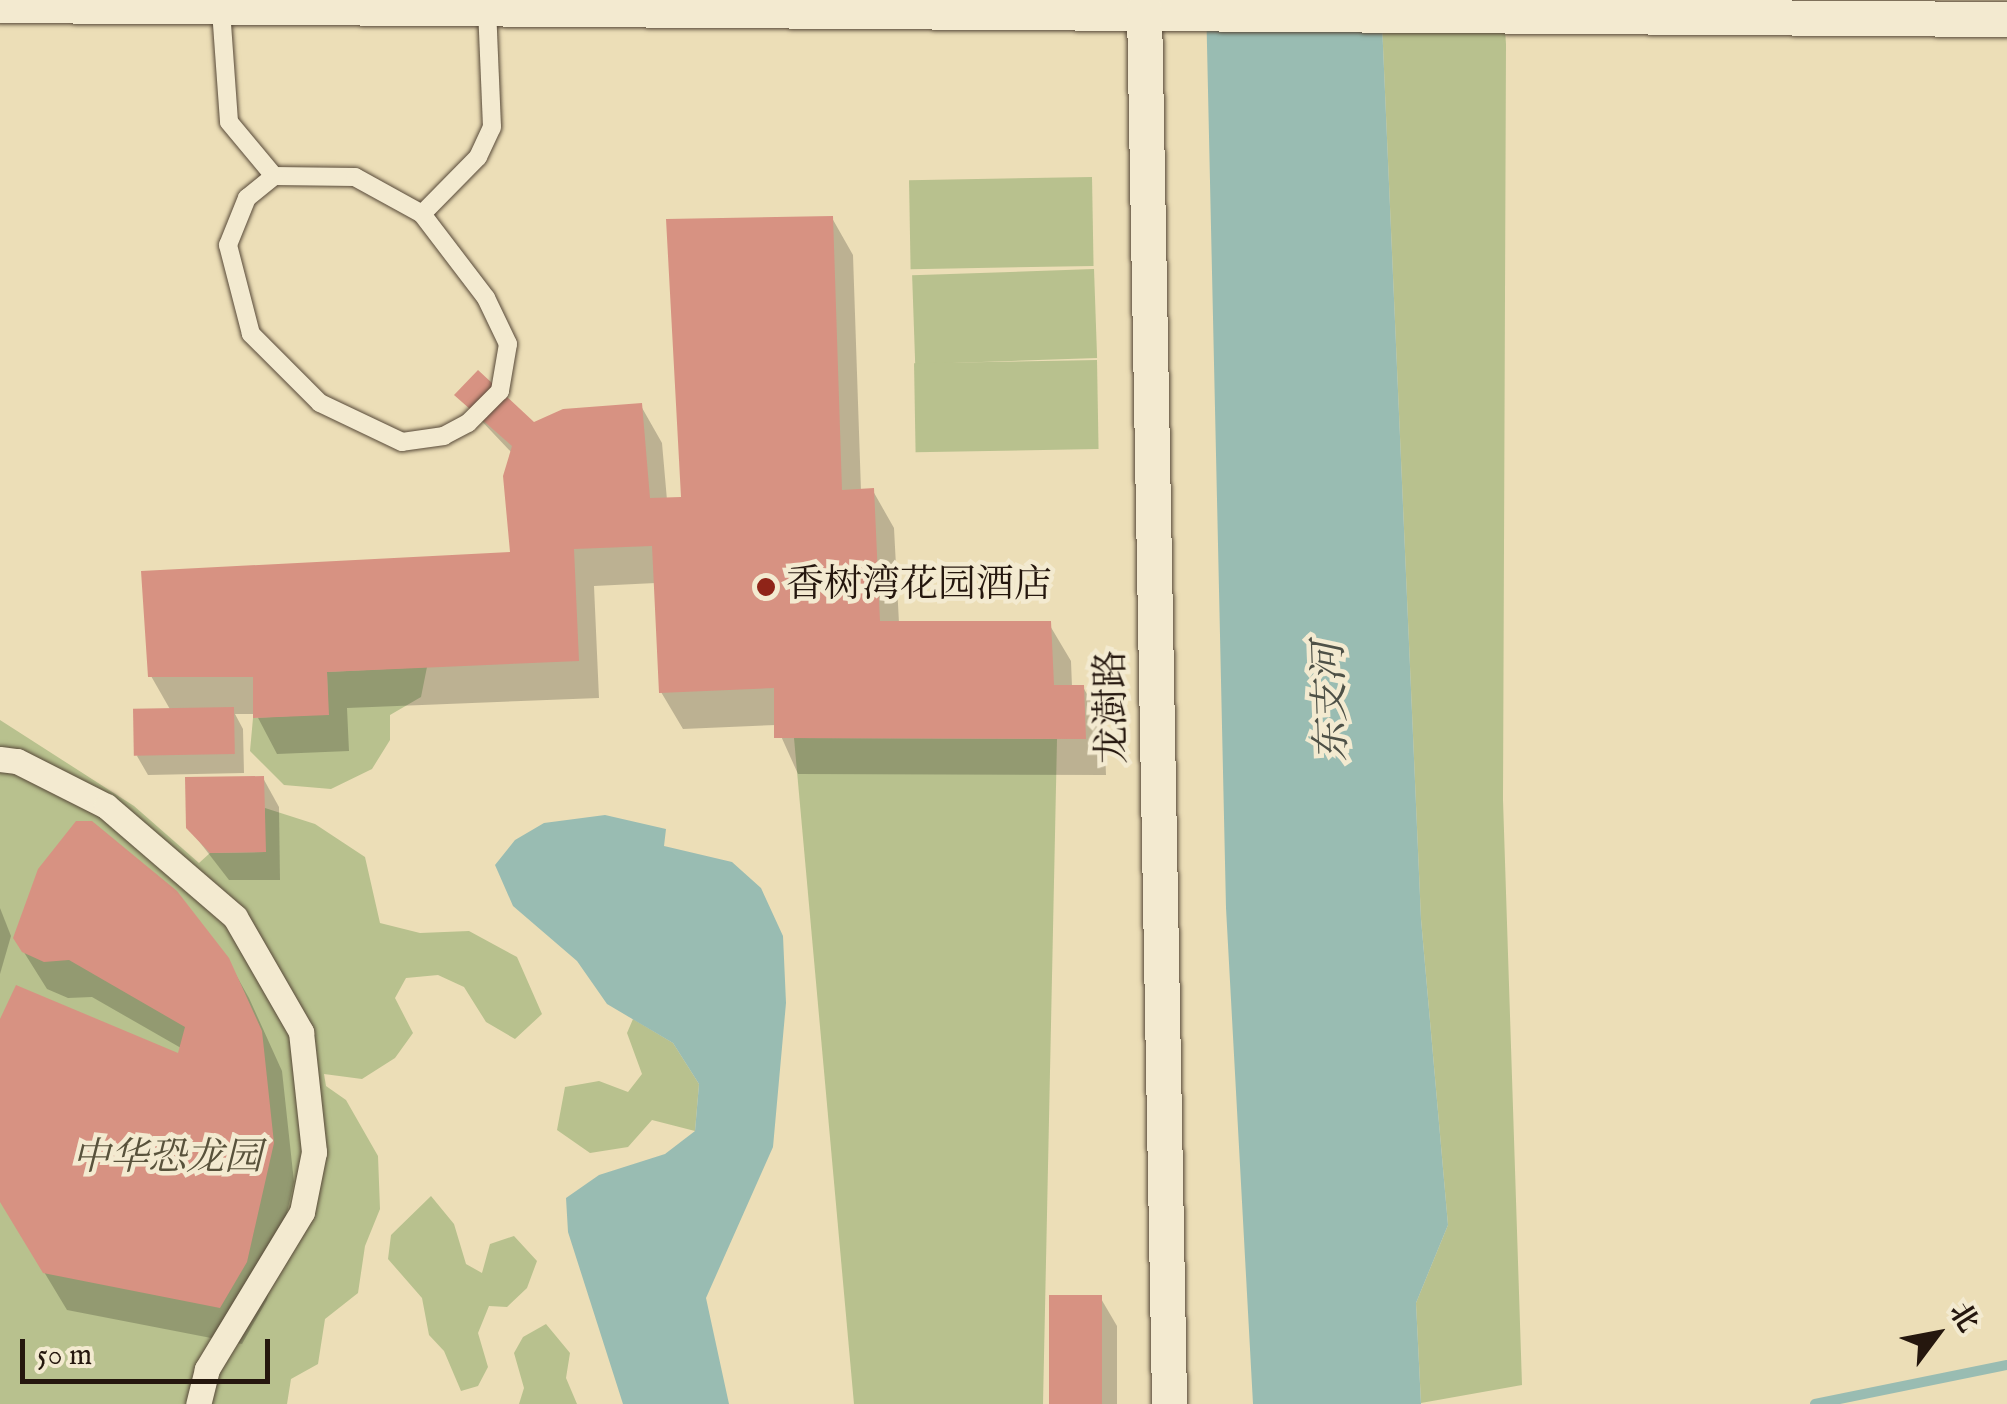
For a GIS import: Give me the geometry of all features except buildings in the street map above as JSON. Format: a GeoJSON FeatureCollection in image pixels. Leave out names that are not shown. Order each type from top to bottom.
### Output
{"type":"FeatureCollection","features":[{"type":"Feature","properties":{"kind":"street"},"geometry":{"type":"LineString","coordinates":[[0,5],[222,10],[1156,9],[2007,19]]}},
{"type":"Feature","properties":{"kind":"street","name":"龙澍路"},"geometry":{"type":"LineString","coordinates":[[1156,9],[1169,1404]]}},
{"type":"Feature","properties":{"kind":"street"},"geometry":{"type":"LineString","coordinates":[[0,759],[18,760],[106,806],[235,917],[300,1032],[314,1152],[302,1212],[207,1369],[198,1404]]}},
{"type":"Feature","properties":{"kind":"lane"},"geometry":{"type":"LineString","coordinates":[[222,10],[229,122],[274,176]]}},
{"type":"Feature","properties":{"kind":"lane"},"geometry":{"type":"LineString","coordinates":[[422,214],[478,157],[492,126],[487,10]]}},
{"type":"Feature","properties":{"kind":"lane"},"geometry":{"type":"LineString","coordinates":[[274,176],[356,177],[422,214],[486,298],[508,344],[506,377],[468,424],[444,436],[402,442],[320,403],[251,334],[228,245],[247,198],[274,176]]}},
{"type":"Feature","properties":{"kind":"green space"},"geometry":{"type":"Polygon","coordinates":[[[1381,0],[1503,0],[1506,44],[1503,800],[1522,1385],[1421,1403],[1416,1303],[1448,1225],[1421,919],[1381,0]]]}},
{"type":"Feature","properties":{"kind":"green space"},"geometry":{"type":"Polygon","coordinates":[[[1092,177],[1094,266],[911,269],[909,180],[1092,177]]]}},
{"type":"Feature","properties":{"kind":"green space"},"geometry":{"type":"Polygon","coordinates":[[[1094,269],[1097,358],[915,364],[912,275],[1094,269]]]}},
{"type":"Feature","properties":{"kind":"green space"},"geometry":{"type":"Polygon","coordinates":[[[1097,360],[1099,449],[916,452],[914,363],[1097,360]]]}},
{"type":"Feature","properties":{"kind":"green space"},"geometry":{"type":"Polygon","coordinates":[[[427,667],[421,697],[390,715],[390,740],[372,769],[331,789],[284,785],[250,751],[253,718],[328,714],[327,672],[427,667]]]}},
{"type":"Feature","properties":{"kind":"green space","name":"中华恐龙园"},"geometry":{"type":"Polygon","coordinates":[[[0,720],[134,806],[199,863],[210,853],[265,852],[265,808],[315,824],[365,857],[380,923],[420,933],[469,931],[517,957],[542,1014],[515,1039],[486,1022],[464,987],[438,975],[406,978],[395,998],[413,1033],[395,1058],[362,1079],[324,1074],[326,1086],[346,1100],[378,1156],[380,1209],[365,1246],[358,1293],[325,1319],[318,1364],[291,1379],[287,1404],[0,1404],[0,720]]]}},
{"type":"Feature","properties":{"kind":"green space"},"geometry":{"type":"Polygon","coordinates":[[[794,738],[1057,739],[1043,1404],[854,1404],[794,738]]]}},
{"type":"Feature","properties":{"kind":"green space"},"geometry":{"type":"Polygon","coordinates":[[[633,1019],[673,1043],[699,1084],[695,1131],[652,1120],[628,1147],[590,1153],[557,1130],[565,1087],[599,1081],[628,1092],[642,1074],[627,1033],[633,1019]]]}},
{"type":"Feature","properties":{"kind":"green space"},"geometry":{"type":"Polygon","coordinates":[[[431,1196],[454,1224],[466,1264],[482,1273],[490,1244],[514,1236],[537,1261],[527,1288],[507,1307],[489,1306],[478,1333],[488,1367],[478,1386],[461,1391],[444,1351],[429,1335],[422,1298],[388,1259],[391,1235],[431,1196]]]}},
{"type":"Feature","properties":{"kind":"green space"},"geometry":{"type":"Polygon","coordinates":[[[546,1324],[570,1353],[566,1378],[577,1404],[519,1404],[524,1388],[514,1353],[523,1337],[546,1324]]]}},
{"type":"Feature","properties":{"kind":"water","name":"东支河"},"geometry":{"type":"Polygon","coordinates":[[[1206,0],[1381,0],[1421,919],[1448,1225],[1416,1303],[1421,1404],[1253,1404],[1226,908],[1206,0]]]}},
{"type":"Feature","properties":{"kind":"water"},"geometry":{"type":"Polygon","coordinates":[[[605,815],[666,829],[664,846],[732,862],[761,888],[783,936],[786,1003],[773,1147],[706,1298],[729,1404],[623,1404],[568,1232],[566,1198],[599,1175],[665,1154],[695,1131],[699,1084],[673,1043],[607,1004],[577,961],[513,906],[495,865],[515,840],[544,823],[605,815]]]}},
{"type":"Feature","properties":{"kind":"waterway"},"geometry":{"type":"LineString","coordinates":[[1815,1404],[2007,1365]]}},
{"type":"Feature","properties":{"kind":"place","name":"香树湾花园酒店"},"geometry":{"type":"Point","coordinates":[766,587]}}]}
